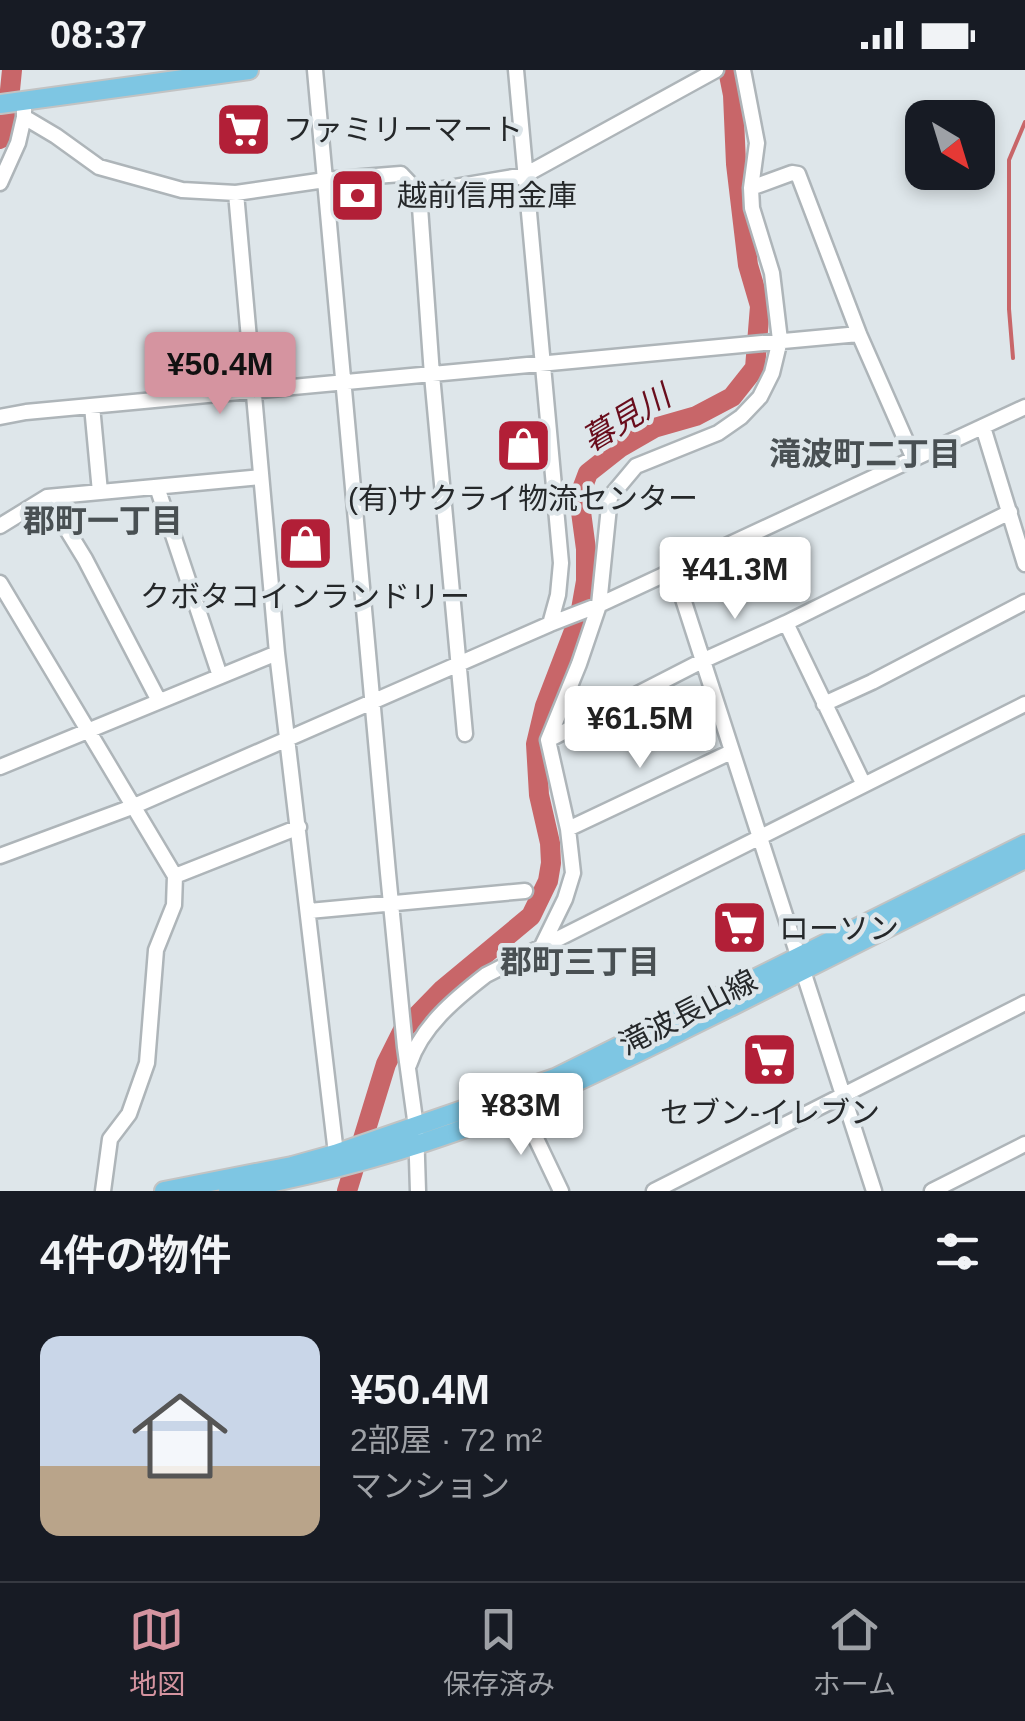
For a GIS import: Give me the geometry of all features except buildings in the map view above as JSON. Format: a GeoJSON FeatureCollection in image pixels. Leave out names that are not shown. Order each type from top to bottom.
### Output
{"type":"FeatureCollection","features":[{"type":"Feature","properties":{"kind":"main road"},"geometry":{"type":"LineString","coordinates":[[0,104],[24,109],[249,70]]}},
{"type":"Feature","properties":{"kind":"main road","name":"滝波長山線"},"geometry":{"type":"LineString","coordinates":[[164,1191],[337,1158],[521,1106],[603,1070],[1025,844]]}},
{"type":"Feature","properties":{"kind":"main road","name":"滝波長山線"},"geometry":{"type":"LineString","coordinates":[[416,1136],[555,1078],[1025,860]]}},
{"type":"Feature","properties":{"kind":"main road","name":"滝波長山線"},"geometry":{"type":"LineString","coordinates":[[228,1191],[300,1178],[337,1158]]}},
{"type":"Feature","properties":{"kind":"street"},"geometry":{"type":"LineString","coordinates":[[315,70],[391,904],[416,1136],[418,1191]]}},
{"type":"Feature","properties":{"kind":"street"},"geometry":{"type":"LineString","coordinates":[[516,70],[561,563],[552,623]]}},
{"type":"Feature","properties":{"kind":"street"},"geometry":{"type":"LineString","coordinates":[[542,946],[573,873],[568,829],[548,740],[599,606],[610,496],[636,466],[718,433],[741,417],[760,397],[772,373],[780,340],[772,273],[752,208],[757,143],[743,70]]}},
{"type":"Feature","properties":{"kind":"street"},"geometry":{"type":"LineString","coordinates":[[418,193],[525,175],[711,73]]}},
{"type":"Feature","properties":{"kind":"street"},"geometry":{"type":"LineString","coordinates":[[0,183],[14,158],[24,109],[99,167],[182,190],[236,193],[401,174],[418,193],[465,734]]}},
{"type":"Feature","properties":{"kind":"street"},"geometry":{"type":"LineString","coordinates":[[751,188],[798,174],[859,334],[914,459]]}},
{"type":"Feature","properties":{"kind":"street"},"geometry":{"type":"LineString","coordinates":[[236,193],[277,653],[337,1158]]}},
{"type":"Feature","properties":{"kind":"street"},"geometry":{"type":"LineString","coordinates":[[0,417],[859,334]]}},
{"type":"Feature","properties":{"kind":"street"},"geometry":{"type":"LineString","coordinates":[[92,406],[100,492]]}},
{"type":"Feature","properties":{"kind":"street"},"geometry":{"type":"LineString","coordinates":[[0,856],[132,807],[599,606],[1025,407]]}},
{"type":"Feature","properties":{"kind":"street"},"geometry":{"type":"LineString","coordinates":[[984,427],[1025,564]]}},
{"type":"Feature","properties":{"kind":"street"},"geometry":{"type":"LineString","coordinates":[[0,526],[46,498],[261,477]]}},
{"type":"Feature","properties":{"kind":"street"},"geometry":{"type":"LineString","coordinates":[[157,487],[220,676]]}},
{"type":"Feature","properties":{"kind":"street"},"geometry":{"type":"LineString","coordinates":[[46,498],[85,559],[159,701]]}},
{"type":"Feature","properties":{"kind":"street"},"geometry":{"type":"LineString","coordinates":[[548,740],[702,660],[786,623],[1010,512]]}},
{"type":"Feature","properties":{"kind":"street"},"geometry":{"type":"LineString","coordinates":[[674,571],[874,1191]]}},
{"type":"Feature","properties":{"kind":"street"},"geometry":{"type":"LineString","coordinates":[[0,583],[175,876],[174,905],[156,950],[147,1063],[128,1114],[110,1139],[102,1191]]}},
{"type":"Feature","properties":{"kind":"street"},"geometry":{"type":"LineString","coordinates":[[824,704],[1025,602]]}},
{"type":"Feature","properties":{"kind":"street"},"geometry":{"type":"LineString","coordinates":[[786,623],[864,785]]}},
{"type":"Feature","properties":{"kind":"street"},"geometry":{"type":"LineString","coordinates":[[0,767],[277,653]]}},
{"type":"Feature","properties":{"kind":"street"},"geometry":{"type":"LineString","coordinates":[[408,1069],[429,1028],[454,1000],[486,974],[1025,704]]}},
{"type":"Feature","properties":{"kind":"street"},"geometry":{"type":"LineString","coordinates":[[568,829],[731,752]]}},
{"type":"Feature","properties":{"kind":"street"},"geometry":{"type":"LineString","coordinates":[[175,876],[299,827]]}},
{"type":"Feature","properties":{"kind":"street"},"geometry":{"type":"LineString","coordinates":[[308,911],[524,891]]}},
{"type":"Feature","properties":{"kind":"street"},"geometry":{"type":"LineString","coordinates":[[654,1191],[1025,1003]]}},
{"type":"Feature","properties":{"kind":"street"},"geometry":{"type":"LineString","coordinates":[[521,1106],[562,1191]]}},
{"type":"Feature","properties":{"kind":"street"},"geometry":{"type":"LineString","coordinates":[[932,1191],[1025,1144]]}},
{"type":"Feature","properties":{"kind":"waterway"},"geometry":{"type":"LineString","coordinates":[[0,139],[6,130],[12,70]]}},
{"type":"Feature","properties":{"kind":"waterway","name":"暮見川"},"geometry":{"type":"LineString","coordinates":[[347,1191],[386,1064],[403,1030],[442,990],[531,916],[548,881],[550,843],[539,795],[536,744],[545,706],[580,615],[586,549],[579,497],[588,473],[654,428],[696,416],[732,397],[755,368],[760,306],[748,265],[728,70]]}},
{"type":"Feature","properties":{"kind":"waterway"},"geometry":{"type":"LineString","coordinates":[[1013,358],[1009,309],[1009,160],[1025,122]]}},
{"type":"Feature","properties":{"kind":"place","name":"ファミリーマート"},"geometry":{"type":"Point","coordinates":[244,129]}},
{"type":"Feature","properties":{"kind":"place","name":"越前信用金庫"},"geometry":{"type":"Point","coordinates":[358,195]}},
{"type":"Feature","properties":{"kind":"place","name":"(有)サクライ物流センター"},"geometry":{"type":"Point","coordinates":[523,445]}},
{"type":"Feature","properties":{"kind":"place","name":"クボタコインランドリー"},"geometry":{"type":"Point","coordinates":[305,543]}},
{"type":"Feature","properties":{"kind":"place","name":"ローソン"},"geometry":{"type":"Point","coordinates":[740,928]}},
{"type":"Feature","properties":{"kind":"place","name":"セブン-イレブン"},"geometry":{"type":"Point","coordinates":[770,1059]}},
{"type":"Feature","properties":{"kind":"district","name":"滝波町二丁目"},"geometry":{"type":"Point","coordinates":[865,454]}},
{"type":"Feature","properties":{"kind":"district","name":"郡町一丁目"},"geometry":{"type":"Point","coordinates":[103,521]}},
{"type":"Feature","properties":{"kind":"district","name":"郡町三丁目"},"geometry":{"type":"Point","coordinates":[580,962]}}]}
